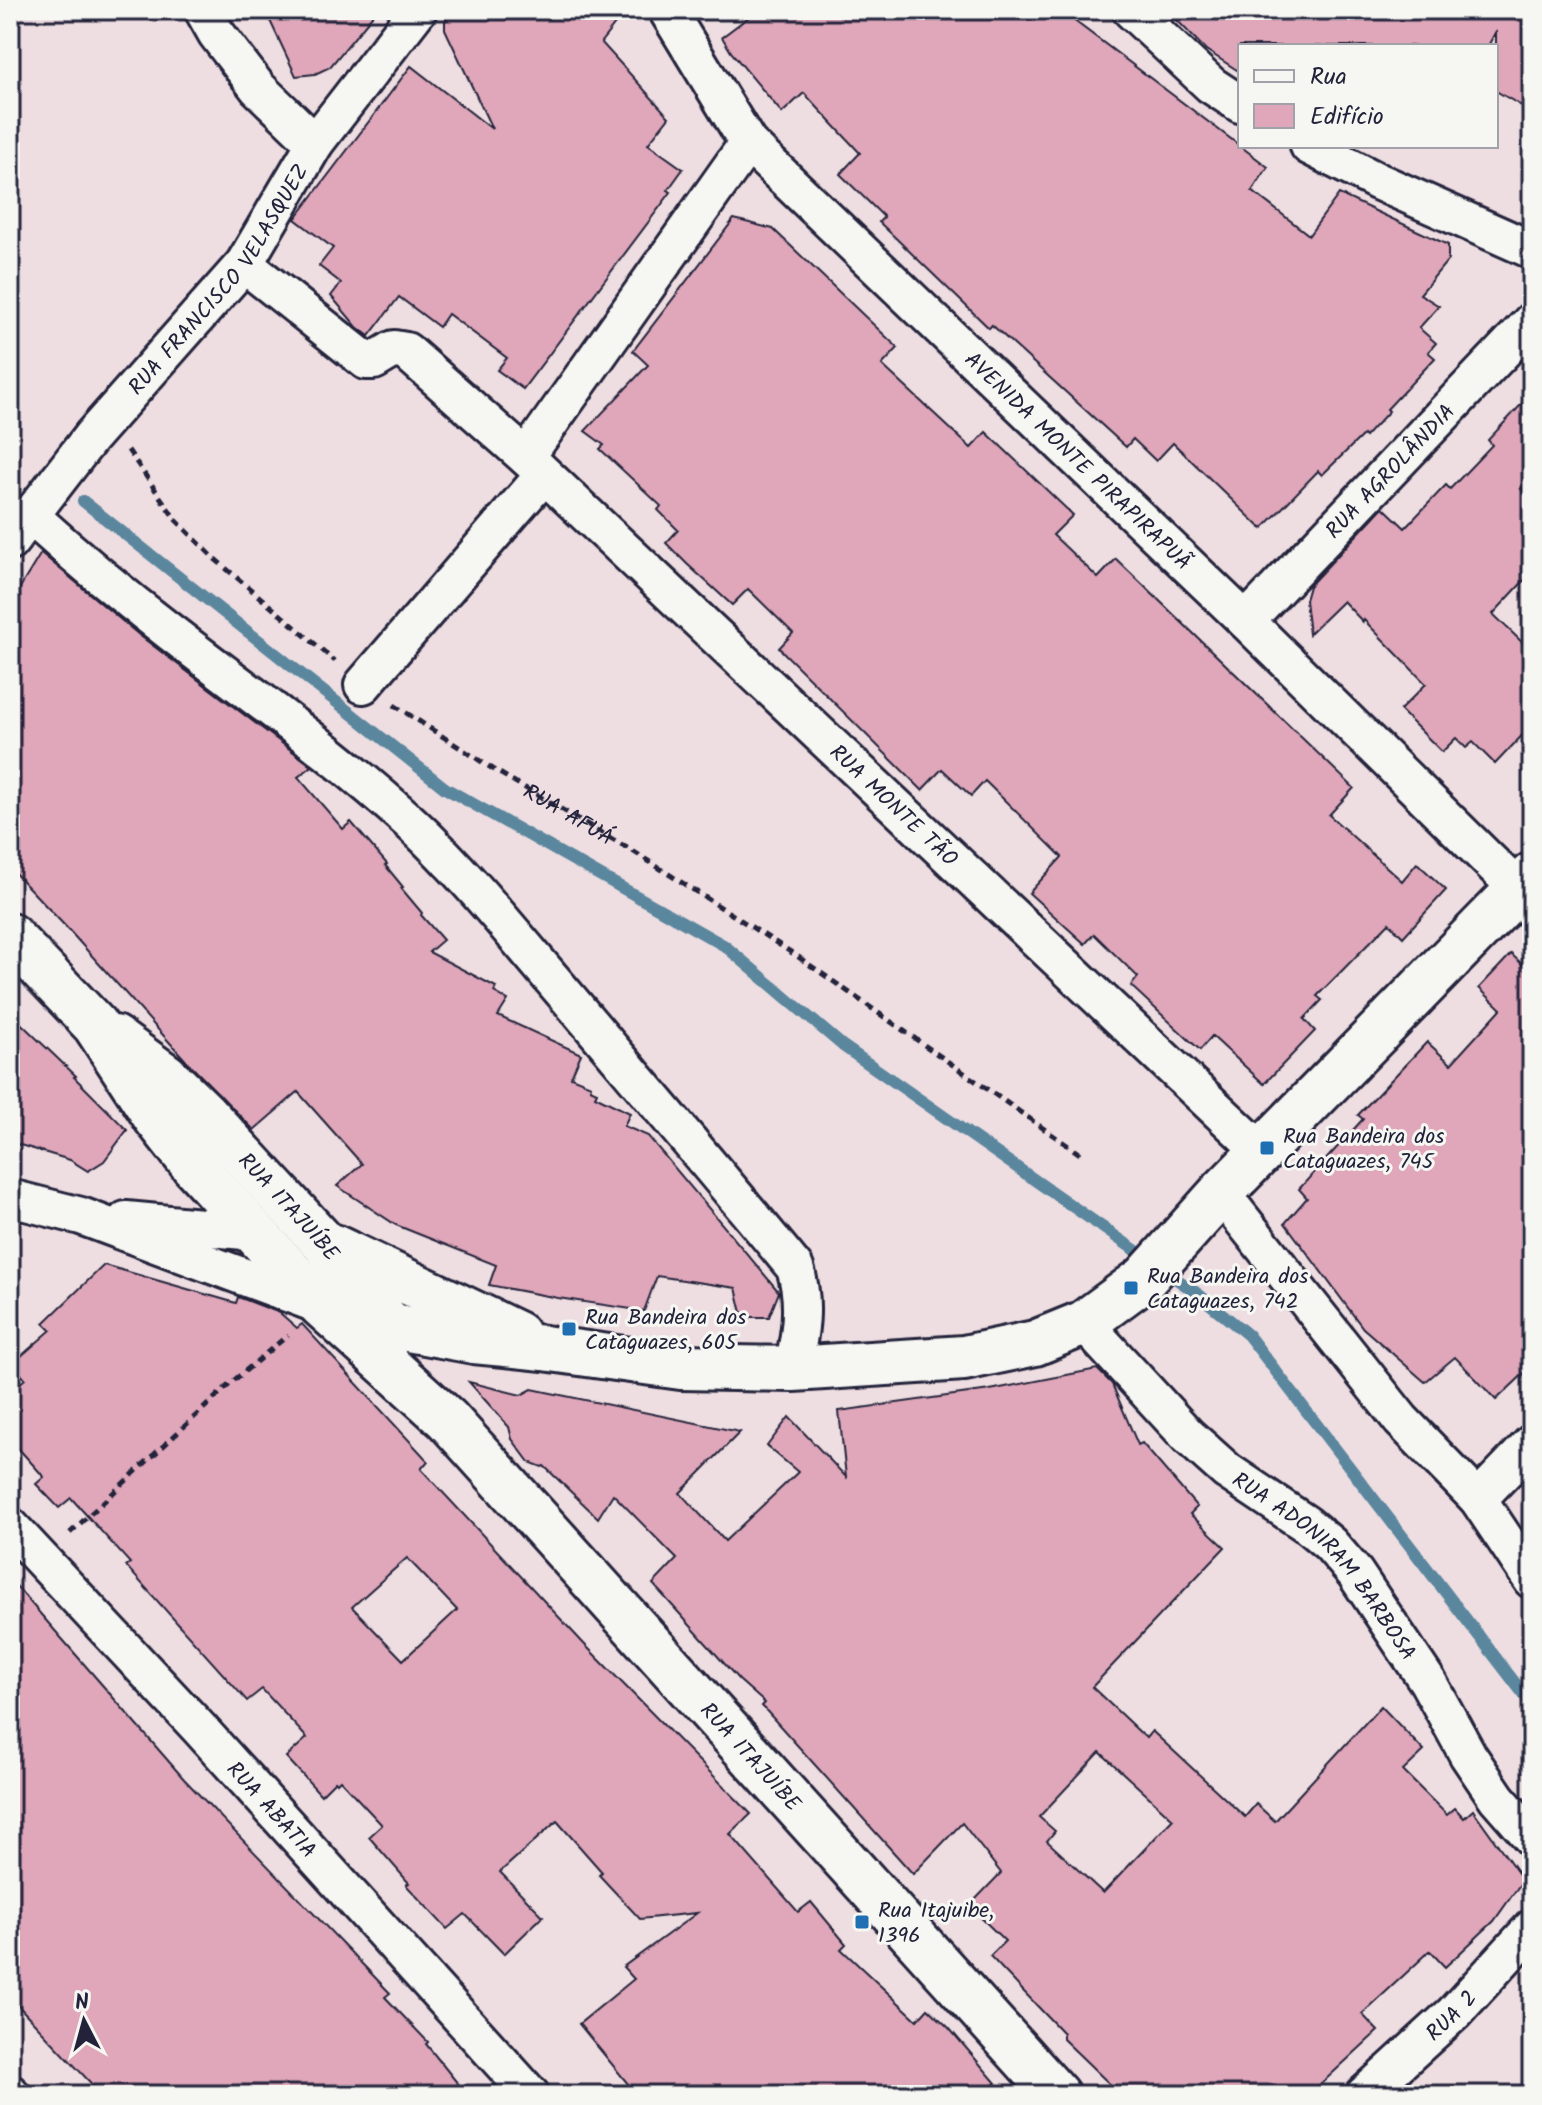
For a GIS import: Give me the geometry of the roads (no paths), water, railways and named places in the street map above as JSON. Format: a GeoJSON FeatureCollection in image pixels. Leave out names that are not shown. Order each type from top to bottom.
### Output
{"type":"FeatureCollection","features":[{"type":"Feature","properties":{"kind":"main road"},"geometry":{"type":"LineString","coordinates":[[322,1306],[392,1326],[474,1341],[681,1367],[793,1369],[964,1358],[1035,1343],[1084,1323],[1145,1278],[1221,1193],[1525,882]]}},
{"type":"Feature","properties":{"kind":"main road","name":"RUA ITAJUÍBE"},"geometry":{"type":"LineString","coordinates":[[10,936],[95,1025],[156,1118],[193,1165],[322,1306],[447,1419],[1057,2095]]}},
{"type":"Feature","properties":{"kind":"main road","name":"RUA ITAJUÍBE"},"geometry":{"type":"LineString","coordinates":[[95,1025],[166,1076],[323,1242],[392,1326],[447,1419]]}},
{"type":"Feature","properties":{"kind":"main road"},"geometry":{"type":"LineString","coordinates":[[255,1232],[323,1242],[544,1348]]}},
{"type":"Feature","properties":{"kind":"street"},"geometry":{"type":"LineString","coordinates":[[203,10],[216,33],[258,88],[315,143]]}},
{"type":"Feature","properties":{"kind":"street","name":"RUA FRANCISCO VELASQUEZ"},"geometry":{"type":"LineString","coordinates":[[26,521],[99,428],[244,264],[315,143],[418,10]]}},
{"type":"Feature","properties":{"kind":"street","name":"AVENIDA MONTE PIRAPIRAPUÃ"},"geometry":{"type":"LineString","coordinates":[[667,10],[748,143],[1246,621],[1525,882]]}},
{"type":"Feature","properties":{"kind":"street"},"geometry":{"type":"LineString","coordinates":[[1131,10],[1211,85],[1238,103]]}},
{"type":"Feature","properties":{"kind":"street"},"geometry":{"type":"LineString","coordinates":[[363,685],[535,466],[748,143]]}},
{"type":"Feature","properties":{"kind":"street"},"geometry":{"type":"LineString","coordinates":[[1313,148],[1377,181],[1532,250]]}},
{"type":"Feature","properties":{"kind":"street","name":"RUA MONTE TÃO"},"geometry":{"type":"LineString","coordinates":[[244,264],[366,361],[374,361],[394,349],[406,351],[535,466],[1262,1152]]}},
{"type":"Feature","properties":{"kind":"street","name":"RUA AGROLÂNDIA"},"geometry":{"type":"LineString","coordinates":[[1246,621],[1532,321]]}},
{"type":"Feature","properties":{"kind":"street"},"geometry":{"type":"LineString","coordinates":[[26,521],[386,800],[478,892],[795,1268],[803,1309],[793,1369]]}},
{"type":"Feature","properties":{"kind":"street"},"geometry":{"type":"LineString","coordinates":[[1221,1193],[1401,1420],[1478,1499],[1532,1580]]}},
{"type":"Feature","properties":{"kind":"street"},"geometry":{"type":"LineString","coordinates":[[10,1198],[81,1216],[322,1306]]}},
{"type":"Feature","properties":{"kind":"street"},"geometry":{"type":"LineString","coordinates":[[81,1216],[255,1232]]}},
{"type":"Feature","properties":{"kind":"street","name":"RUA ADONIRAM BARBOSA"},"geometry":{"type":"LineString","coordinates":[[1084,1323],[1198,1445],[1227,1471],[1306,1524],[1330,1544],[1355,1573],[1428,1682],[1475,1766],[1497,1798],[1532,1838]]}},
{"type":"Feature","properties":{"kind":"street"},"geometry":{"type":"LineString","coordinates":[[1478,1499],[1532,1443]]}},
{"type":"Feature","properties":{"kind":"street","name":"RUA ABATIA"},"geometry":{"type":"LineString","coordinates":[[10,1526],[531,2095]]}},
{"type":"Feature","properties":{"kind":"street","name":"RUA 2"},"geometry":{"type":"LineString","coordinates":[[1364,2095],[1454,2013],[1532,1928]]}},
{"type":"Feature","properties":{"kind":"waterway"},"geometry":{"type":"LineString","coordinates":[[83,501],[445,788],[725,946],[843,1046],[1198,1294],[1248,1335],[1532,1705]]}},
{"type":"Feature","properties":{"kind":"place","name":"Rua Bandeira dos Cataguazes, 745"},"geometry":{"type":"Point","coordinates":[1267,1148]}},
{"type":"Feature","properties":{"kind":"place","name":"Rua Bandeira dos Cataguazes, 742"},"geometry":{"type":"Point","coordinates":[1131,1288]}},
{"type":"Feature","properties":{"kind":"place","name":"Rua Bandeira dos Cataguazes, 605"},"geometry":{"type":"Point","coordinates":[569,1329]}},
{"type":"Feature","properties":{"kind":"place","name":"Rua Itajuibe, 1396"},"geometry":{"type":"Point","coordinates":[862,1922]}}]}
